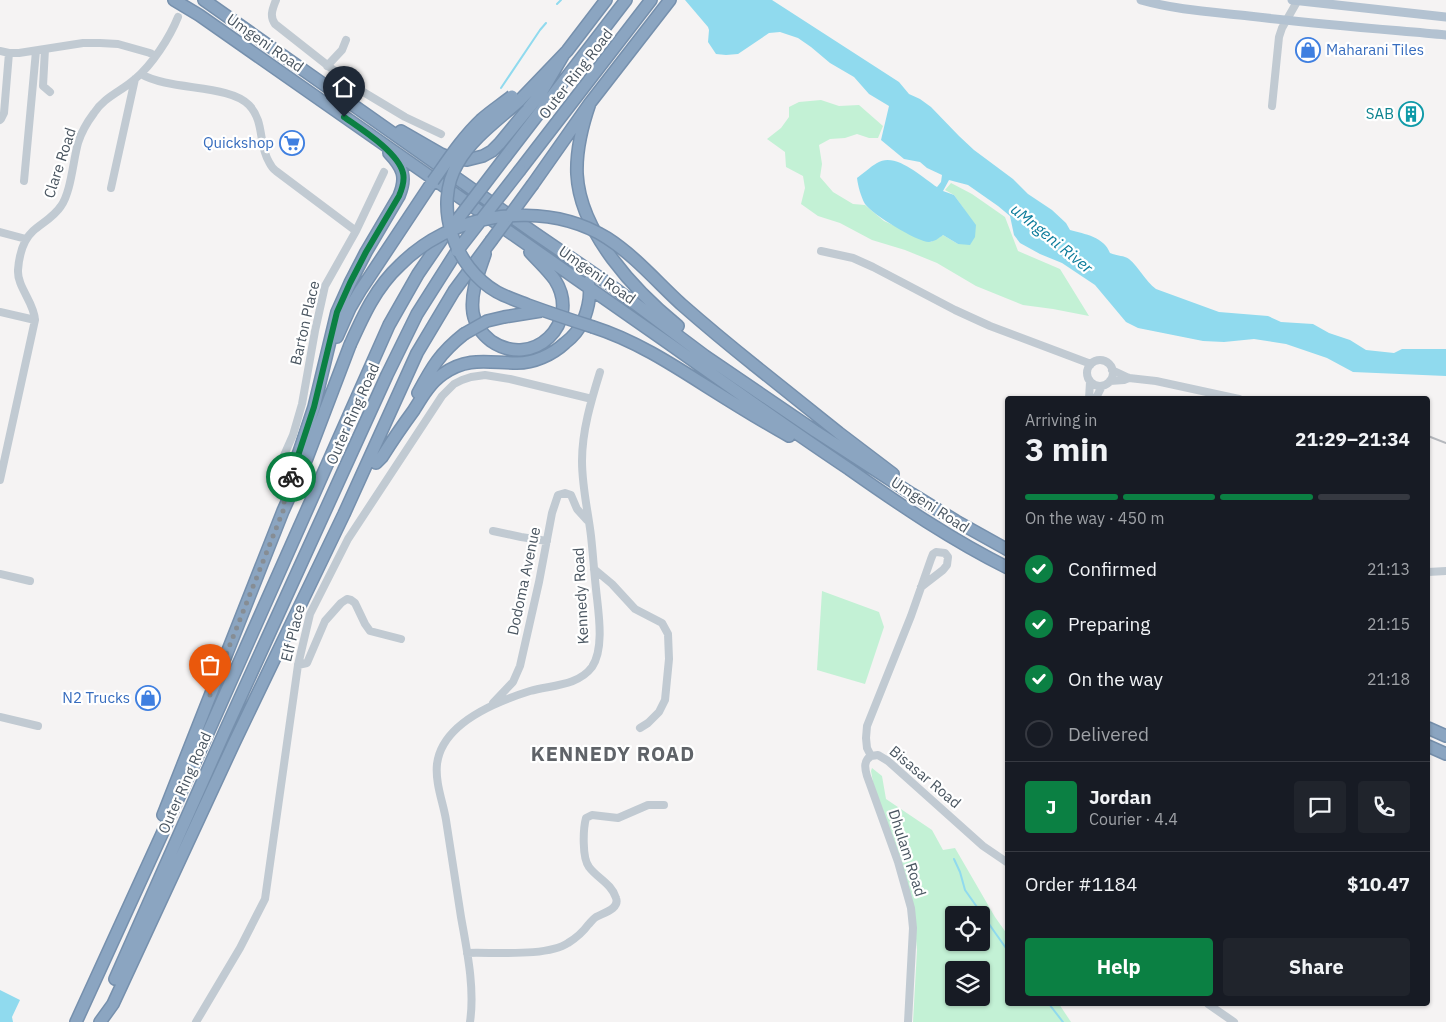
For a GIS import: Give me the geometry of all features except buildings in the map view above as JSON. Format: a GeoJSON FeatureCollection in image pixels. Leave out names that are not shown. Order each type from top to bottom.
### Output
{"type":"FeatureCollection","features":[{"type":"Feature","properties":{"kind":"highway","name":"Umgeni Road"},"geometry":{"type":"LineString","coordinates":[[174,0],[206,20],[919,518],[1005,566]]}},
{"type":"Feature","properties":{"kind":"highway","name":"Umgeni Road"},"geometry":{"type":"LineString","coordinates":[[204,0],[578,263],[705,356],[912,494],[956,521],[1005,547]]}},
{"type":"Feature","properties":{"kind":"highway"},"geometry":{"type":"LineString","coordinates":[[332,90],[441,154],[456,159],[473,159],[488,153],[500,143],[541,93],[563,55],[606,0]]}},
{"type":"Feature","properties":{"kind":"highway","name":"Outer Ring Road"},"geometry":{"type":"LineString","coordinates":[[76,1022],[289,552],[389,325],[418,274],[442,239],[626,0]]}},
{"type":"Feature","properties":{"kind":"highway","name":"Outer Ring Road"},"geometry":{"type":"LineString","coordinates":[[98,1022],[233,713],[413,320],[457,251],[651,0]]}},
{"type":"Feature","properties":{"kind":"highway"},"geometry":{"type":"LineString","coordinates":[[98,1022],[113,1004],[421,346],[454,291],[590,103],[670,0]]}},
{"type":"Feature","properties":{"kind":"highway"},"geometry":{"type":"LineString","coordinates":[[563,55],[516,98],[472,143],[457,164],[449,184],[447,201],[448,218],[462,259],[477,276],[497,292],[635,344],[788,436],[818,448]]}},
{"type":"Feature","properties":{"kind":"highway"},"geometry":{"type":"LineString","coordinates":[[326,358],[334,346],[350,308],[454,150],[482,120],[516,98]]}},
{"type":"Feature","properties":{"kind":"highway"},"geometry":{"type":"LineString","coordinates":[[590,103],[583,122],[579,142],[577,175],[580,195],[603,246],[624,274],[658,310],[752,388]]}},
{"type":"Feature","properties":{"kind":"highway"},"geometry":{"type":"LineString","coordinates":[[283,511],[285,495],[314,407],[337,312],[366,252],[402,189],[404,176],[402,169],[378,141]]}},
{"type":"Feature","properties":{"kind":"highway"},"geometry":{"type":"LineString","coordinates":[[157,842],[165,807],[364,313],[380,288],[399,265],[443,234],[480,221],[501,217],[537,216],[583,226],[606,238],[627,253],[681,304],[839,433],[893,473],[1005,547]]}},
{"type":"Feature","properties":{"kind":"highway"},"geometry":{"type":"LineString","coordinates":[[489,243],[475,285],[472,310],[474,320],[488,338],[498,345],[510,350],[528,349],[545,342],[553,333],[563,308],[555,281],[518,238]]}},
{"type":"Feature","properties":{"kind":"highway"},"geometry":{"type":"LineString","coordinates":[[376,463],[430,386],[443,374],[456,367],[480,361],[518,363],[532,361],[550,354],[570,339],[582,324],[589,302],[590,287],[578,263]]}},
{"type":"Feature","properties":{"kind":"highway"},"geometry":{"type":"LineString","coordinates":[[344,514],[431,369],[444,351],[464,334],[487,322],[504,316],[545,311]]}},
{"type":"Feature","properties":{"kind":"highway"},"geometry":{"type":"LineString","coordinates":[[1430,729],[1446,736]]}},
{"type":"Feature","properties":{"kind":"highway"},"geometry":{"type":"LineString","coordinates":[[1430,747],[1446,754]]}},
{"type":"Feature","properties":{"kind":"main road"},"geometry":{"type":"LineString","coordinates":[[1141,0],[1186,9],[1446,35]]}},
{"type":"Feature","properties":{"kind":"main road"},"geometry":{"type":"LineString","coordinates":[[1292,0],[1446,18]]}},
{"type":"Feature","properties":{"kind":"street"},"geometry":{"type":"LineString","coordinates":[[276,0],[272,16],[274,24],[355,87],[405,117],[441,134]]}},
{"type":"Feature","properties":{"kind":"street"},"geometry":{"type":"LineString","coordinates":[[1272,106],[1279,37],[1298,0]]}},
{"type":"Feature","properties":{"kind":"street","name":"Clare Road"},"geometry":{"type":"LineString","coordinates":[[26,240],[32,232],[56,213],[63,204],[78,141],[95,111],[111,96],[138,76],[168,38],[178,17]]}},
{"type":"Feature","properties":{"kind":"street"},"geometry":{"type":"LineString","coordinates":[[328,66],[342,50],[346,40]]}},
{"type":"Feature","properties":{"kind":"street"},"geometry":{"type":"LineString","coordinates":[[0,51],[9,54],[100,42],[118,44],[155,56]]}},
{"type":"Feature","properties":{"kind":"street"},"geometry":{"type":"LineString","coordinates":[[45,49],[43,86],[50,92]]}},
{"type":"Feature","properties":{"kind":"street"},"geometry":{"type":"LineString","coordinates":[[24,181],[36,51]]}},
{"type":"Feature","properties":{"kind":"street"},"geometry":{"type":"LineString","coordinates":[[0,120],[4,113],[9,54]]}},
{"type":"Feature","properties":{"kind":"street"},"geometry":{"type":"LineString","coordinates":[[111,188],[138,76],[158,82],[226,93],[240,98],[249,104],[261,126],[266,156],[276,172],[356,232]]}},
{"type":"Feature","properties":{"kind":"street","name":"Barton Place"},"geometry":{"type":"LineString","coordinates":[[277,471],[294,435],[302,404],[324,291],[331,274],[356,232],[384,172]]}},
{"type":"Feature","properties":{"kind":"street"},"geometry":{"type":"LineString","coordinates":[[0,232],[26,240],[18,276],[33,309],[35,320],[0,480]]}},
{"type":"Feature","properties":{"kind":"street"},"geometry":{"type":"LineString","coordinates":[[821,251],[852,258],[873,266],[964,314],[1041,346],[1091,364]]}},
{"type":"Feature","properties":{"kind":"street"},"geometry":{"type":"LineString","coordinates":[[0,312],[35,320]]}},
{"type":"Feature","properties":{"kind":"street"},"geometry":{"type":"LineString","coordinates":[[1089,396],[1090,382],[1087,375],[1088,367],[1091,364],[1105,361],[1111,366],[1112,376],[1110,381]]}},
{"type":"Feature","properties":{"kind":"street"},"geometry":{"type":"LineString","coordinates":[[1112,370],[1128,378],[1156,380],[1226,396]]}},
{"type":"Feature","properties":{"kind":"street","name":"Kennedy Road"},"geometry":{"type":"LineString","coordinates":[[470,1022],[471,996],[467,952],[446,818],[439,789],[437,764],[442,747],[450,735],[490,705],[573,681],[586,673],[592,666],[597,654],[599,637],[594,569],[582,460],[585,431],[600,372]]}},
{"type":"Feature","properties":{"kind":"street","name":"Elf Place"},"geometry":{"type":"LineString","coordinates":[[196,1022],[240,948],[265,899],[298,665],[310,614],[348,539],[436,403],[454,384],[471,377],[485,375],[510,378],[592,399]]}},
{"type":"Feature","properties":{"kind":"street"},"geometry":{"type":"LineString","coordinates":[[1097,396],[1102,386],[1110,381],[1128,378]]}},
{"type":"Feature","properties":{"kind":"street"},"geometry":{"type":"LineString","coordinates":[[1090,382],[1102,386]]}},
{"type":"Feature","properties":{"kind":"street","name":"Dodoma Avenue"},"geometry":{"type":"LineString","coordinates":[[490,705],[513,682],[520,666],[532,618],[556,498],[560,494],[565,493],[571,495],[577,509],[588,520]]}},
{"type":"Feature","properties":{"kind":"street"},"geometry":{"type":"LineString","coordinates":[[493,530],[547,541]]}},
{"type":"Feature","properties":{"kind":"street","name":"Bisasar Road"},"geometry":{"type":"LineString","coordinates":[[921,587],[946,567],[948,558],[945,553],[938,551],[934,554],[921,587],[867,726],[867,748],[871,756],[878,755],[888,761],[983,846],[1005,861]]}},
{"type":"Feature","properties":{"kind":"street"},"geometry":{"type":"LineString","coordinates":[[594,569],[612,584],[635,609],[662,623],[668,634],[669,659],[665,700],[659,712],[640,728]]}},
{"type":"Feature","properties":{"kind":"street"},"geometry":{"type":"LineString","coordinates":[[1430,572],[1446,572]]}},
{"type":"Feature","properties":{"kind":"street"},"geometry":{"type":"LineString","coordinates":[[0,574],[30,581]]}},
{"type":"Feature","properties":{"kind":"street"},"geometry":{"type":"LineString","coordinates":[[298,665],[307,663],[325,621],[341,603],[347,600],[355,603],[370,631],[401,639]]}},
{"type":"Feature","properties":{"kind":"street"},"geometry":{"type":"LineString","coordinates":[[0,717],[38,726]]}},
{"type":"Feature","properties":{"kind":"street","name":"Dhulam Road"},"geometry":{"type":"LineString","coordinates":[[871,756],[867,758],[865,764],[867,776],[898,862],[911,908],[912,928],[908,1022]]}},
{"type":"Feature","properties":{"kind":"street"},"geometry":{"type":"LineString","coordinates":[[467,952],[546,951],[560,948],[574,939],[594,918],[610,910],[617,901],[610,888],[587,863],[584,835],[586,818],[592,815],[618,818],[648,805],[664,805]]}},
{"type":"Feature","properties":{"kind":"street"},"geometry":{"type":"LineString","coordinates":[[1211,1006],[1234,1022]]}},
{"type":"Feature","properties":{"kind":"street"},"geometry":{"type":"LineString","coordinates":[[1219,1011],[1223,1006]]}},
{"type":"Feature","properties":{"kind":"green space"},"geometry":{"type":"Polygon","coordinates":[[[821,100],[839,106],[859,105],[883,126],[878,138],[869,138],[857,134],[845,138],[830,139],[819,145],[822,164],[820,177],[833,192],[853,204],[865,205],[884,221],[931,242],[943,235],[958,244],[964,209],[954,195],[945,190],[951,183],[972,194],[1005,217],[1018,251],[1060,269],[1089,316],[1023,305],[976,286],[937,263],[905,250],[872,240],[840,223],[818,216],[801,204],[805,188],[803,176],[786,167],[785,152],[767,139],[781,128],[789,117],[789,107],[799,102],[821,100]]]}},
{"type":"Feature","properties":{"kind":"green space"},"geometry":{"type":"Polygon","coordinates":[[[822,591],[879,612],[884,627],[865,684],[817,670],[822,591]]]}},
{"type":"Feature","properties":{"kind":"green space"},"geometry":{"type":"Polygon","coordinates":[[[872,768],[882,776],[886,799],[932,830],[943,850],[955,848],[989,906],[945,906],[945,951],[990,951],[990,908],[1005,931],[1005,1006],[1060,1006],[1071,1022],[913,1022],[917,950],[913,905],[873,782],[872,768]]]}},
{"type":"Feature","properties":{"kind":"water","name":"uMngeni River"},"geometry":{"type":"Polygon","coordinates":[[[685,0],[772,0],[899,82],[909,94],[931,107],[974,150],[1013,179],[1028,194],[1052,210],[1066,223],[1070,230],[1093,237],[1103,243],[1110,253],[1129,259],[1156,289],[1219,312],[1268,316],[1281,322],[1313,324],[1329,333],[1350,340],[1366,350],[1394,353],[1402,349],[1446,349],[1446,376],[1353,372],[1327,358],[1286,344],[1254,339],[1224,342],[1203,341],[1138,328],[1126,322],[1095,285],[1062,263],[1020,243],[1014,235],[1010,216],[998,206],[968,185],[949,180],[943,191],[954,195],[976,225],[975,237],[970,245],[958,244],[943,235],[935,241],[923,241],[895,227],[869,209],[861,195],[858,184],[857,178],[884,160],[892,160],[908,167],[937,187],[941,182],[942,175],[927,168],[920,162],[904,159],[881,140],[889,106],[869,94],[854,77],[830,63],[798,38],[780,32],[769,33],[738,54],[716,54],[708,42],[708,27],[685,0]]]}},
{"type":"Feature","properties":{"kind":"water"},"geometry":{"type":"Polygon","coordinates":[[[0,990],[20,1000],[12,1017],[13,1022],[0,1022],[0,990]]]}},
{"type":"Feature","properties":{"kind":"waterway"},"geometry":{"type":"LineString","coordinates":[[557,4],[561,0]]}},
{"type":"Feature","properties":{"kind":"waterway"},"geometry":{"type":"LineString","coordinates":[[501,88],[546,23]]}},
{"type":"Feature","properties":{"kind":"waterway"},"geometry":{"type":"LineString","coordinates":[[954,859],[965,890],[1005,947]]}},
{"type":"Feature","properties":{"kind":"waterway"},"geometry":{"type":"LineString","coordinates":[[1051,1006],[1063,1022]]}},
{"type":"Feature","properties":{"kind":"railway"},"geometry":{"type":"LineString","coordinates":[[1430,437],[1446,443]]}},
{"type":"Feature","properties":{"kind":"way so far"},"geometry":{"type":"LineString","coordinates":[[210,695],[283,511],[285,495],[291,477]]}},
{"type":"Feature","properties":{"kind":"place","name":"Maharani Tiles"},"geometry":{"type":"Point","coordinates":[1308,50]}},
{"type":"Feature","properties":{"kind":"place","name":"SAB"},"geometry":{"type":"Point","coordinates":[1411,114]}},
{"type":"Feature","properties":{"kind":"place","name":"Quickshop"},"geometry":{"type":"Point","coordinates":[292,143]}},
{"type":"Feature","properties":{"kind":"place","name":"N2 Trucks"},"geometry":{"type":"Point","coordinates":[148,698]}},
{"type":"Feature","properties":{"kind":"district","name":"KENNEDY ROAD"},"geometry":{"type":"Point","coordinates":[613,754]}},
{"type":"Feature","properties":{"kind":"route"},"geometry":{"type":"LineString","coordinates":[[291,477],[314,407],[337,312],[366,252],[399,196],[404,176],[402,169],[395,159],[378,141],[344,117]]}}]}
